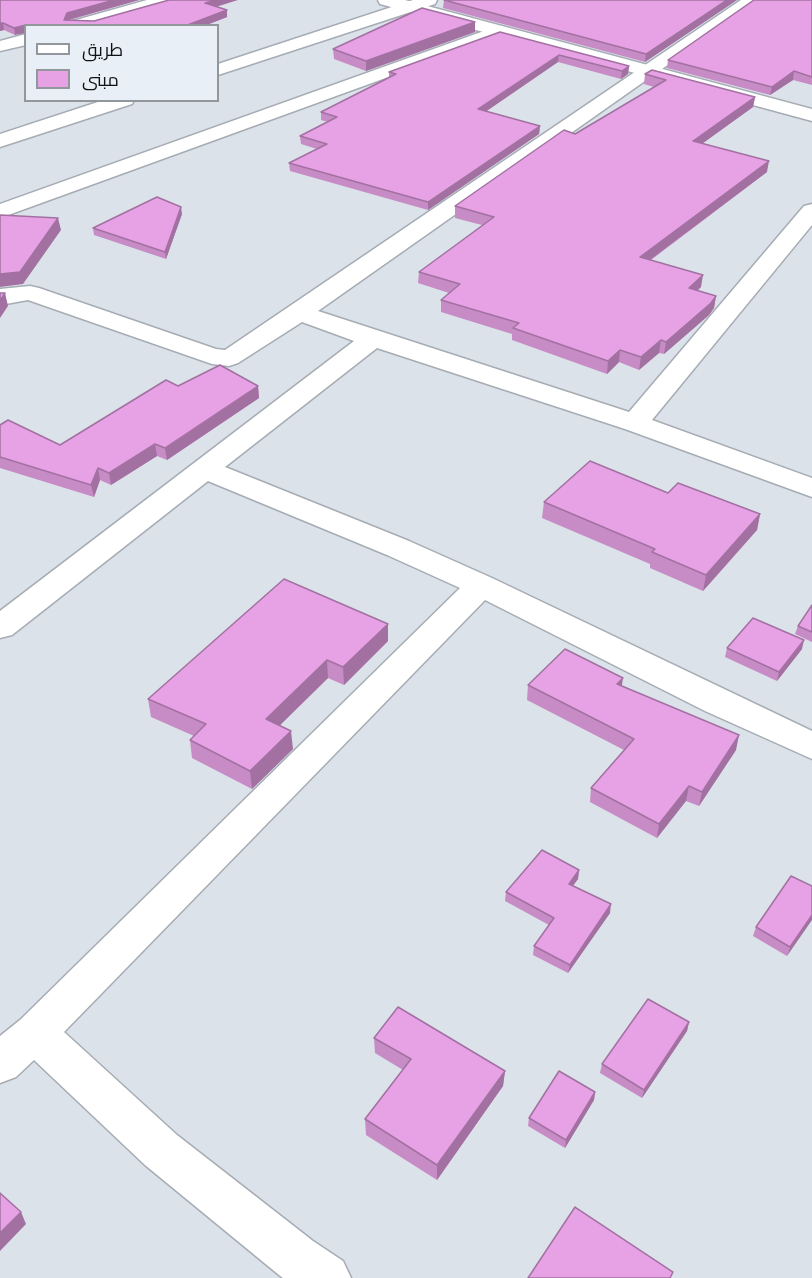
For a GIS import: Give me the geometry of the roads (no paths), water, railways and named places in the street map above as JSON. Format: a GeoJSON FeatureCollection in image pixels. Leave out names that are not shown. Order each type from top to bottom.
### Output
{"type":"FeatureCollection","features":[{"type":"Feature","properties":{"kind":"street"},"geometry":{"type":"LineString","coordinates":[[82,24],[165,0]]}},
{"type":"Feature","properties":{"kind":"street"},"geometry":{"type":"LineString","coordinates":[[386,0],[812,115]]}},
{"type":"Feature","properties":{"kind":"street"},"geometry":{"type":"LineString","coordinates":[[219,70],[429,0]]}},
{"type":"Feature","properties":{"kind":"street"},"geometry":{"type":"LineString","coordinates":[[0,298],[10,294],[30,293],[212,356],[228,357],[241,352],[647,70],[752,0]]}},
{"type":"Feature","properties":{"kind":"street"},"geometry":{"type":"LineString","coordinates":[[0,211],[498,31]]}},
{"type":"Feature","properties":{"kind":"street"},"geometry":{"type":"LineString","coordinates":[[0,46],[24,40]]}},
{"type":"Feature","properties":{"kind":"street"},"geometry":{"type":"LineString","coordinates":[[0,141],[119,102]]}},
{"type":"Feature","properties":{"kind":"street"},"geometry":{"type":"LineString","coordinates":[[635,423],[812,211]]}},
{"type":"Feature","properties":{"kind":"street"},"geometry":{"type":"LineString","coordinates":[[299,313],[635,423],[812,489]]}},
{"type":"Feature","properties":{"kind":"street"},"geometry":{"type":"LineString","coordinates":[[0,627],[374,339]]}},
{"type":"Feature","properties":{"kind":"street"},"geometry":{"type":"LineString","coordinates":[[204,469],[398,548],[481,585],[717,702],[812,746]]}},
{"type":"Feature","properties":{"kind":"street"},"geometry":{"type":"LineString","coordinates":[[0,1063],[35,1032],[481,585]]}},
{"type":"Feature","properties":{"kind":"street"},"geometry":{"type":"LineString","coordinates":[[35,1032],[161,1150],[296,1258],[326,1278]]}}]}
